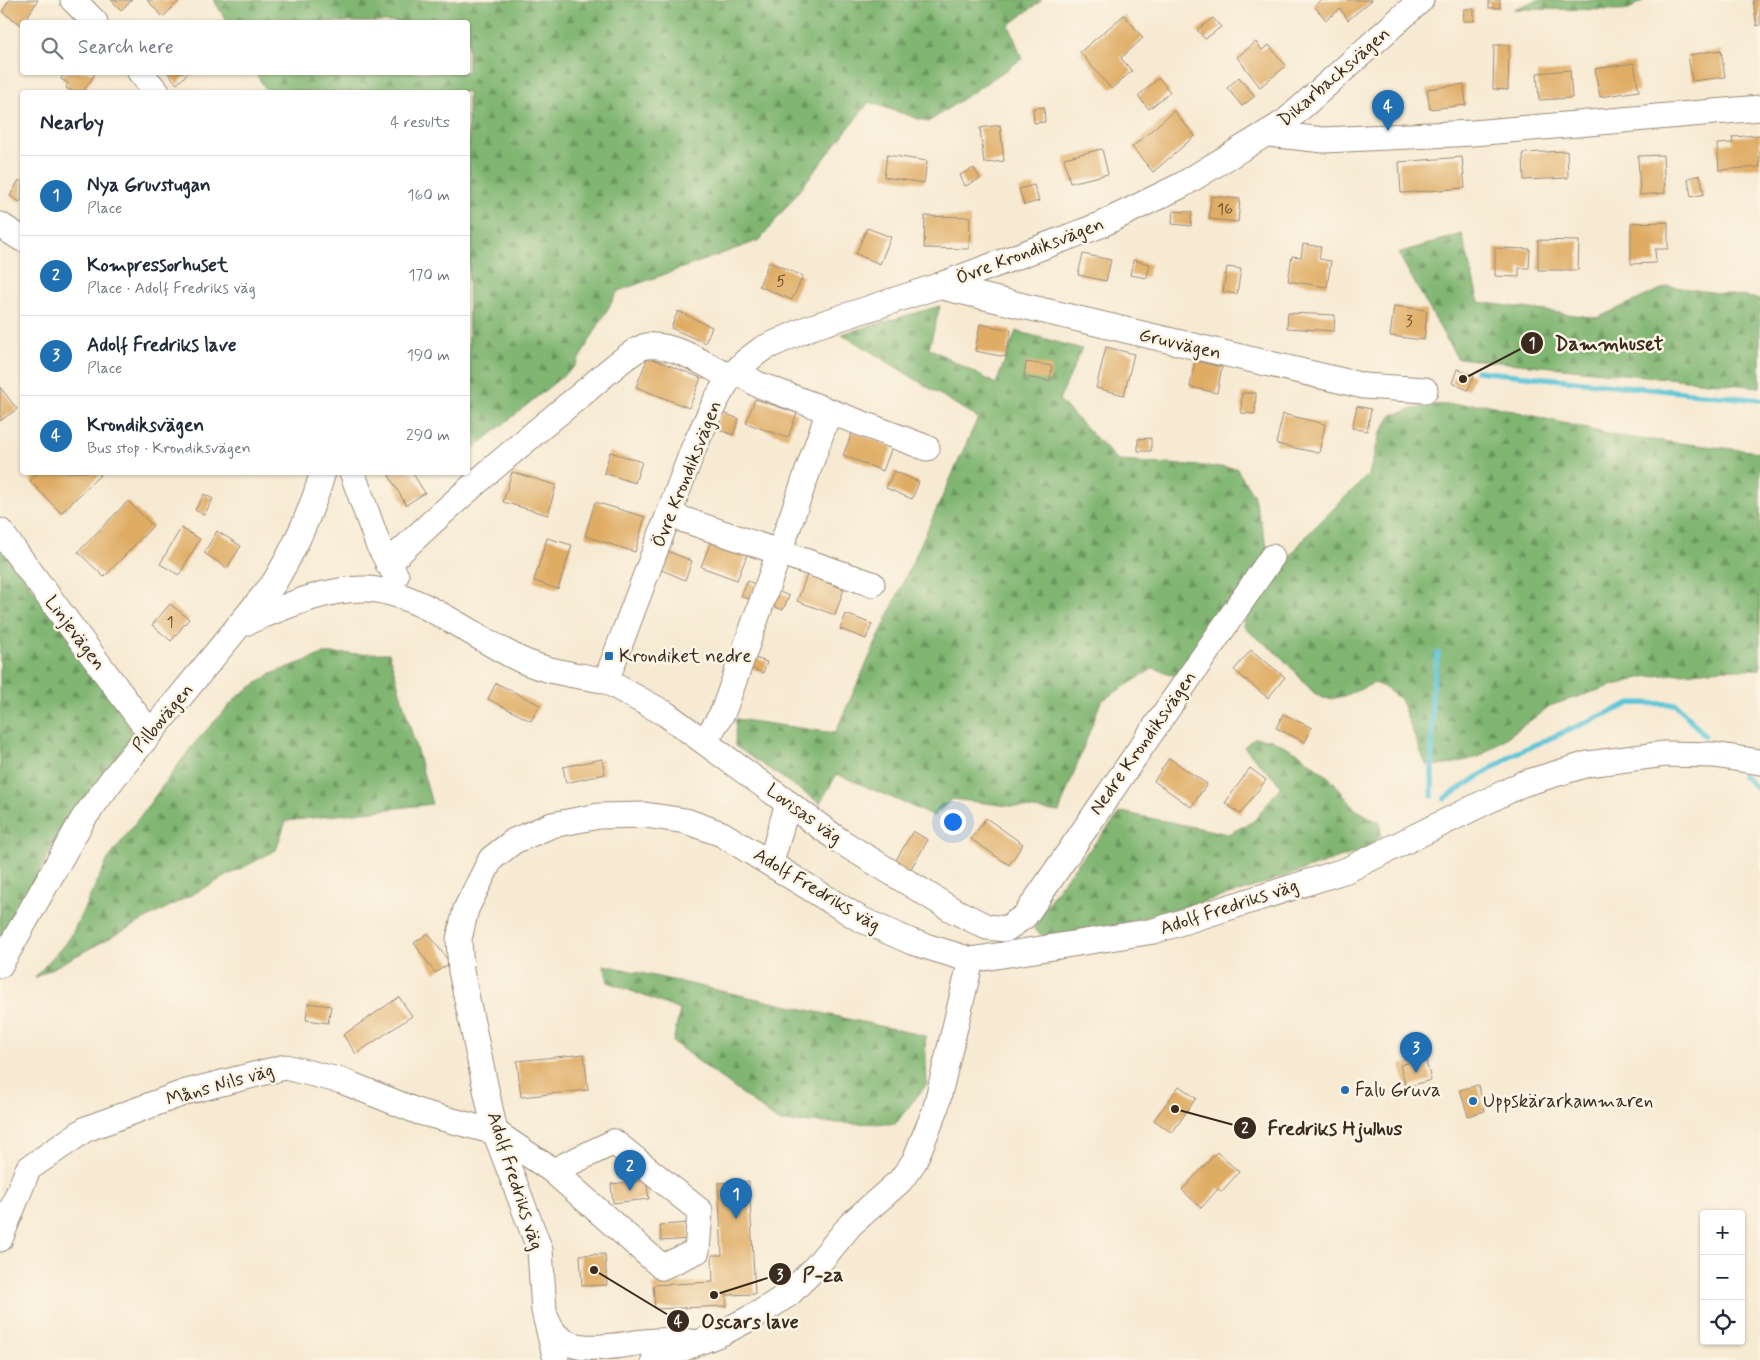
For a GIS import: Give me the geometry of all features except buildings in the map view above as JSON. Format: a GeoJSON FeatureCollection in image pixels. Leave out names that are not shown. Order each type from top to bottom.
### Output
{"type":"FeatureCollection","features":[{"type":"Feature","properties":{"kind":"street"},"geometry":{"type":"LineString","coordinates":[[73,0],[93,20]]}},
{"type":"Feature","properties":{"kind":"street","name":"Dikarbacksvägen"},"geometry":{"type":"LineString","coordinates":[[1268,134],[1312,100],[1421,0]]}},
{"type":"Feature","properties":{"kind":"street"},"geometry":{"type":"LineString","coordinates":[[143,75],[155,90]]}},
{"type":"Feature","properties":{"kind":"street"},"geometry":{"type":"LineString","coordinates":[[1268,134],[1324,140],[1473,133],[1760,108]]}},
{"type":"Feature","properties":{"kind":"street","name":"Övre Krondiksvägen"},"geometry":{"type":"LineString","coordinates":[[606,681],[705,422],[734,374],[745,362],[762,349],[782,339],[857,310],[938,286],[1098,226],[1182,185],[1268,134]]}},
{"type":"Feature","properties":{"kind":"street"},"geometry":{"type":"LineString","coordinates":[[0,225],[20,238]]}},
{"type":"Feature","properties":{"kind":"street","name":"Gruvvägen"},"geometry":{"type":"LineString","coordinates":[[938,286],[1364,386],[1425,390]]}},
{"type":"Feature","properties":{"kind":"street"},"geometry":{"type":"LineString","coordinates":[[388,564],[462,494],[524,441],[615,366],[644,346],[670,349],[927,448]]}},
{"type":"Feature","properties":{"kind":"street"},"geometry":{"type":"LineString","coordinates":[[705,741],[722,712],[829,411]]}},
{"type":"Feature","properties":{"kind":"street","name":"Pilbovägen"},"geometry":{"type":"LineString","coordinates":[[0,965],[83,819],[114,777],[274,583],[291,556],[310,511],[322,475]]}},
{"type":"Feature","properties":{"kind":"street"},"geometry":{"type":"LineString","coordinates":[[353,475],[378,544],[388,564],[418,604]]}},
{"type":"Feature","properties":{"kind":"street"},"geometry":{"type":"LineString","coordinates":[[670,515],[872,584]]}},
{"type":"Feature","properties":{"kind":"street","name":"Linjevägen"},"geometry":{"type":"LineString","coordinates":[[0,531],[150,734]]}},
{"type":"Feature","properties":{"kind":"street","name":"Nedre Krondiksvägen"},"geometry":{"type":"LineString","coordinates":[[1011,927],[1025,916],[1272,557]]}},
{"type":"Feature","properties":{"kind":"street"},"geometry":{"type":"LineString","coordinates":[[242,624],[296,602],[350,590],[367,589],[389,593],[418,604],[520,660],[606,681]]}},
{"type":"Feature","properties":{"kind":"street","name":"Lovisas väg"},"geometry":{"type":"LineString","coordinates":[[606,681],[666,714],[840,841],[952,909],[987,927],[1006,929],[1011,927]]}},
{"type":"Feature","properties":{"kind":"street","name":"Adolf Fredriks väg"},"geometry":{"type":"LineString","coordinates":[[556,1360],[544,1311],[540,1250],[495,1132],[461,971],[459,939],[466,909],[491,860],[514,841],[552,825],[599,816],[645,815],[686,821],[722,834],[771,862],[860,919],[912,942],[971,960],[1154,931],[1347,870],[1522,784],[1588,764],[1665,754],[1714,755],[1760,762]]}},
{"type":"Feature","properties":{"kind":"street"},"geometry":{"type":"LineString","coordinates":[[771,862],[788,803]]}},
{"type":"Feature","properties":{"kind":"street"},"geometry":{"type":"LineString","coordinates":[[654,1360],[700,1342],[758,1314],[790,1294],[814,1269],[851,1224],[900,1181],[914,1162],[935,1111],[971,960]]}},
{"type":"Feature","properties":{"kind":"street","name":"Måns Nils väg"},"geometry":{"type":"LineString","coordinates":[[0,1240],[28,1169],[86,1129],[186,1092],[286,1067],[342,1081],[419,1112],[495,1132],[553,1171],[662,1267],[697,1251],[700,1211],[614,1142],[553,1171]]}},
{"type":"Feature","properties":{"kind":"street"},"geometry":{"type":"LineString","coordinates":[[544,1311],[550,1329],[566,1344],[585,1350],[670,1340],[700,1342]]}},
{"type":"Feature","properties":{"kind":"green space"},"geometry":{"type":"Polygon","coordinates":[[[214,0],[1042,0],[1009,25],[1022,59],[928,122],[869,102],[760,240],[618,291],[575,366],[470,451],[470,90],[266,90],[257,75],[470,75],[470,20],[226,20],[214,0]]]}},
{"type":"Feature","properties":{"kind":"green space"},"geometry":{"type":"Polygon","coordinates":[[[1537,0],[1644,0],[1628,10],[1514,9],[1537,0]]]}},
{"type":"Feature","properties":{"kind":"green space"},"geometry":{"type":"Polygon","coordinates":[[[1462,234],[1479,302],[1597,318],[1668,286],[1760,299],[1760,387],[1457,358],[1398,253],[1462,234]]]}},
{"type":"Feature","properties":{"kind":"green space"},"geometry":{"type":"Polygon","coordinates":[[[940,306],[929,348],[996,384],[1016,331],[1082,349],[1059,400],[1118,461],[1236,468],[1253,494],[1270,557],[1178,677],[1154,668],[1101,701],[1059,812],[952,799],[934,816],[837,774],[820,803],[735,746],[736,719],[835,733],[978,418],[842,334],[940,306]]]}},
{"type":"Feature","properties":{"kind":"green space"},"geometry":{"type":"Polygon","coordinates":[[[1485,404],[1616,436],[1760,452],[1760,669],[1722,669],[1644,677],[1611,686],[1552,705],[1479,757],[1446,765],[1426,765],[1400,699],[1384,687],[1374,683],[1339,697],[1328,699],[1320,697],[1281,657],[1243,625],[1252,604],[1307,535],[1369,474],[1380,434],[1392,415],[1429,405],[1485,404]]]}},
{"type":"Feature","properties":{"kind":"green space"},"geometry":{"type":"Polygon","coordinates":[[[0,545],[119,704],[133,736],[63,828],[0,942],[0,545]]]}},
{"type":"Feature","properties":{"kind":"green space"},"geometry":{"type":"Polygon","coordinates":[[[389,653],[432,804],[286,821],[276,850],[34,978],[70,938],[107,861],[193,745],[238,696],[271,674],[323,654],[389,653]]]}},
{"type":"Feature","properties":{"kind":"green space"},"geometry":{"type":"Polygon","coordinates":[[[1254,738],[1271,739],[1300,754],[1332,780],[1355,809],[1380,823],[1381,836],[1369,848],[1239,892],[1102,929],[1061,936],[1043,936],[1034,929],[1040,916],[1060,886],[1121,812],[1228,834],[1254,821],[1281,786],[1244,747],[1254,738]]]}},
{"type":"Feature","properties":{"kind":"green space"},"geometry":{"type":"Polygon","coordinates":[[[604,965],[925,1036],[927,1084],[895,1124],[779,1122],[673,1042],[680,1010],[608,982],[604,965]]]}},
{"type":"Feature","properties":{"kind":"waterway"},"geometry":{"type":"LineString","coordinates":[[1476,371],[1760,400]]}},
{"type":"Feature","properties":{"kind":"waterway"},"geometry":{"type":"LineString","coordinates":[[1432,796],[1432,690],[1438,653]]}},
{"type":"Feature","properties":{"kind":"waterway"},"geometry":{"type":"LineString","coordinates":[[1445,798],[1516,753],[1631,703],[1676,704],[1704,735]]}},
{"type":"Feature","properties":{"kind":"waterway"},"geometry":{"type":"LineString","coordinates":[[1742,775],[1760,791]]}},
{"type":"Feature","properties":{"kind":"place","name":"Krondiksvägen"},"geometry":{"type":"Point","coordinates":[1388,131]}},
{"type":"Feature","properties":{"kind":"place","name":"Dammhuset"},"geometry":{"type":"Point","coordinates":[1463,379]}},
{"type":"Feature","properties":{"kind":"place","name":"Krondiket nedre"},"geometry":{"type":"Point","coordinates":[609,656]}},
{"type":"Feature","properties":{"kind":"place","name":"Adolf Fredriks lave"},"geometry":{"type":"Point","coordinates":[1416,1073]}},
{"type":"Feature","properties":{"kind":"place","name":"Falu Gruva"},"geometry":{"type":"Point","coordinates":[1345,1090]}},
{"type":"Feature","properties":{"kind":"place","name":"Uppskärarkammaren"},"geometry":{"type":"Point","coordinates":[1473,1101]}},
{"type":"Feature","properties":{"kind":"place","name":"Fredriks Hjulhus"},"geometry":{"type":"Point","coordinates":[1175,1109]}},
{"type":"Feature","properties":{"kind":"place","name":"Kompressorhuset"},"geometry":{"type":"Point","coordinates":[630,1191]}},
{"type":"Feature","properties":{"kind":"place","name":"Nya Gruvstugan"},"geometry":{"type":"Point","coordinates":[736,1219]}},
{"type":"Feature","properties":{"kind":"place","name":"Oscars lave"},"geometry":{"type":"Point","coordinates":[594,1270]}},
{"type":"Feature","properties":{"kind":"place","name":"P-za"},"geometry":{"type":"Point","coordinates":[714,1295]}}]}
